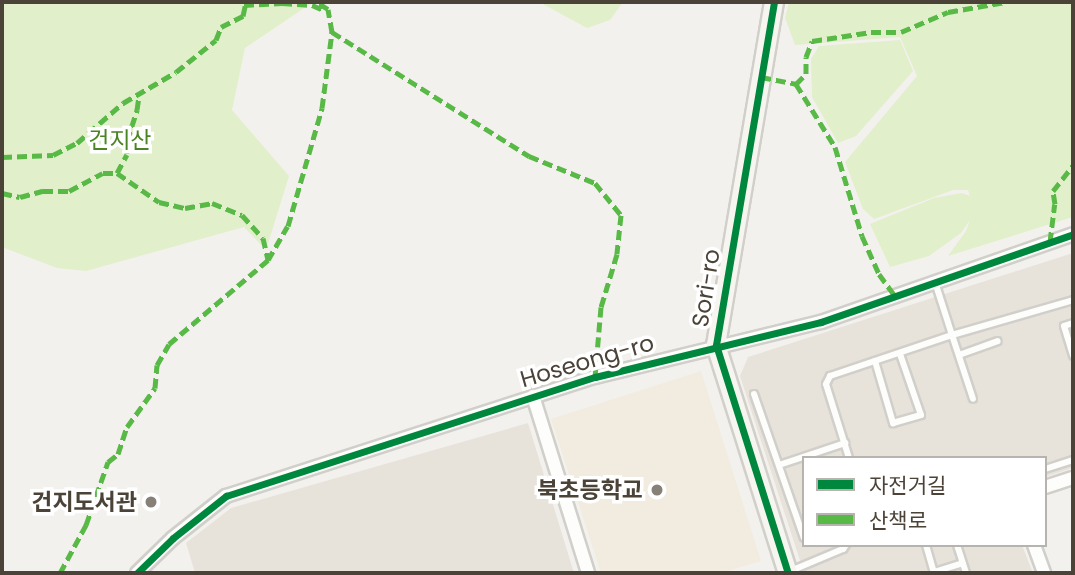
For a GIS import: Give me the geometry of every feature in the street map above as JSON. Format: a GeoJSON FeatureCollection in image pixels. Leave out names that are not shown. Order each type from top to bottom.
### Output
{"type":"FeatureCollection","features":[{"type":"Feature","properties":{"kind":"street","name":"Sori-ro"},"geometry":{"type":"LineString","coordinates":[[775,2],[716,345],[787,573]]}},
{"type":"Feature","properties":{"kind":"street","name":"Hoseong-ro"},"geometry":{"type":"LineString","coordinates":[[137,573],[173,538],[226,496],[296,476],[533,396],[716,345],[821,321],[1073,234]]}},
{"type":"Feature","properties":{"kind":"street"},"geometry":{"type":"LineString","coordinates":[[533,396],[588,573]]}},
{"type":"Feature","properties":{"kind":"street"},"geometry":{"type":"LineString","coordinates":[[1047,486],[1073,478]]}},
{"type":"Feature","properties":{"kind":"street"},"geometry":{"type":"LineString","coordinates":[[1035,547],[1044,573]]}},
{"type":"Feature","properties":{"kind":"lane"},"geometry":{"type":"LineString","coordinates":[[934,280],[973,399]]}},
{"type":"Feature","properties":{"kind":"lane"},"geometry":{"type":"LineString","coordinates":[[848,456],[826,384],[830,376],[952,335],[1073,300]]}},
{"type":"Feature","properties":{"kind":"lane"},"geometry":{"type":"LineString","coordinates":[[1073,323],[1064,326],[1073,356]]}},
{"type":"Feature","properties":{"kind":"lane"},"geometry":{"type":"LineString","coordinates":[[959,355],[998,341]]}},
{"type":"Feature","properties":{"kind":"lane"},"geometry":{"type":"LineString","coordinates":[[875,361],[893,423],[921,415],[900,354]]}},
{"type":"Feature","properties":{"kind":"lane"},"geometry":{"type":"LineString","coordinates":[[754,394],[802,532]]}},
{"type":"Feature","properties":{"kind":"lane"},"geometry":{"type":"LineString","coordinates":[[808,456],[845,443]]}},
{"type":"Feature","properties":{"kind":"lane"},"geometry":{"type":"LineString","coordinates":[[779,466],[802,458]]}},
{"type":"Feature","properties":{"kind":"lane"},"geometry":{"type":"LineString","coordinates":[[1047,467],[1073,460]]}},
{"type":"Feature","properties":{"kind":"lane"},"geometry":{"type":"LineString","coordinates":[[787,573],[844,547]]}},
{"type":"Feature","properties":{"kind":"lane"},"geometry":{"type":"LineString","coordinates":[[927,547],[934,572],[963,563]]}},
{"type":"Feature","properties":{"kind":"lane"},"geometry":{"type":"LineString","coordinates":[[958,547],[966,573]]}},
{"type":"Feature","properties":{"kind":"shaded area"},"geometry":{"type":"Polygon","coordinates":[[[1073,253],[1073,468],[1047,476],[1047,456],[802,456],[802,547],[1023,547],[1033,573],[804,573],[740,376],[748,357],[1073,253]]]}},
{"type":"Feature","properties":{"kind":"shaded area","name":"북초등학교"},"geometry":{"type":"Polygon","coordinates":[[[701,371],[761,561],[721,573],[601,573],[551,419],[701,371]]]}},
{"type":"Feature","properties":{"kind":"shaded area"},"geometry":{"type":"Polygon","coordinates":[[[528,423],[574,573],[195,573],[186,543],[231,508],[528,423]]]}},
{"type":"Feature","properties":{"kind":"green space","name":"건지산"},"geometry":{"type":"Polygon","coordinates":[[[2,2],[313,2],[245,48],[232,110],[289,176],[266,250],[244,227],[86,271],[57,268],[2,247],[2,2]]]}},
{"type":"Feature","properties":{"kind":"green space"},"geometry":{"type":"Polygon","coordinates":[[[539,2],[623,2],[610,20],[587,28],[539,2]]]}},
{"type":"Feature","properties":{"kind":"green space"},"geometry":{"type":"Polygon","coordinates":[[[789,2],[1073,2],[1073,217],[948,256],[966,231],[970,220],[961,233],[929,256],[890,267],[870,224],[934,198],[962,193],[970,196],[968,190],[953,190],[874,219],[863,209],[845,162],[917,76],[900,37],[795,45],[785,18],[789,2]]]}},
{"type":"Feature","properties":{"kind":"green space"},"geometry":{"type":"Polygon","coordinates":[[[900,40],[913,71],[856,136],[838,143],[812,97],[811,59],[819,46],[900,40]]]}},
{"type":"Feature","properties":{"kind":"marked path"},"geometry":{"type":"LineString","coordinates":[[2,157],[53,155],[77,143],[123,103],[176,72],[216,40],[221,27],[243,16],[246,2]]}},
{"type":"Feature","properties":{"kind":"marked path"},"geometry":{"type":"LineString","coordinates":[[60,573],[86,525],[108,462],[118,454],[127,427],[155,388],[157,365],[169,344],[268,260],[288,226],[322,108],[332,32],[328,9],[317,2]]}},
{"type":"Feature","properties":{"kind":"marked path"},"geometry":{"type":"LineString","coordinates":[[796,84],[806,74],[806,57],[812,41],[871,32],[901,32],[948,12],[1005,2]]}},
{"type":"Feature","properties":{"kind":"marked path"},"geometry":{"type":"LineString","coordinates":[[244,5],[282,3],[312,5],[324,10]]}},
{"type":"Feature","properties":{"kind":"marked path"},"geometry":{"type":"LineString","coordinates":[[332,32],[529,156],[595,183],[621,215],[617,254],[601,307],[595,377]]}},
{"type":"Feature","properties":{"kind":"marked path"},"geometry":{"type":"LineString","coordinates":[[761,77],[796,84]]}},
{"type":"Feature","properties":{"kind":"marked path"},"geometry":{"type":"LineString","coordinates":[[796,84],[835,147],[862,236],[879,274],[894,295]]}},
{"type":"Feature","properties":{"kind":"marked path"},"geometry":{"type":"LineString","coordinates":[[117,173],[127,154],[127,141],[139,95]]}},
{"type":"Feature","properties":{"kind":"marked path"},"geometry":{"type":"LineString","coordinates":[[1050,242],[1055,204],[1053,191],[1073,165]]}},
{"type":"Feature","properties":{"kind":"marked path"},"geometry":{"type":"LineString","coordinates":[[2,193],[20,197],[43,191],[69,191],[103,173],[117,173],[159,202],[185,208],[212,203],[242,215],[263,238],[268,260]]}},
{"type":"Feature","properties":{"kind":"cycle path"},"geometry":{"type":"LineString","coordinates":[[774,2],[716,345],[788,573]]}},
{"type":"Feature","properties":{"kind":"cycle path"},"geometry":{"type":"LineString","coordinates":[[137,573],[173,538],[226,496],[595,377],[821,322],[1073,234]]}},
{"type":"Feature","properties":{"kind":"place","name":"북초등학교"},"geometry":{"type":"Point","coordinates":[657,490]}},
{"type":"Feature","properties":{"kind":"place","name":"건지도서관"},"geometry":{"type":"Point","coordinates":[151,502]}}]}
